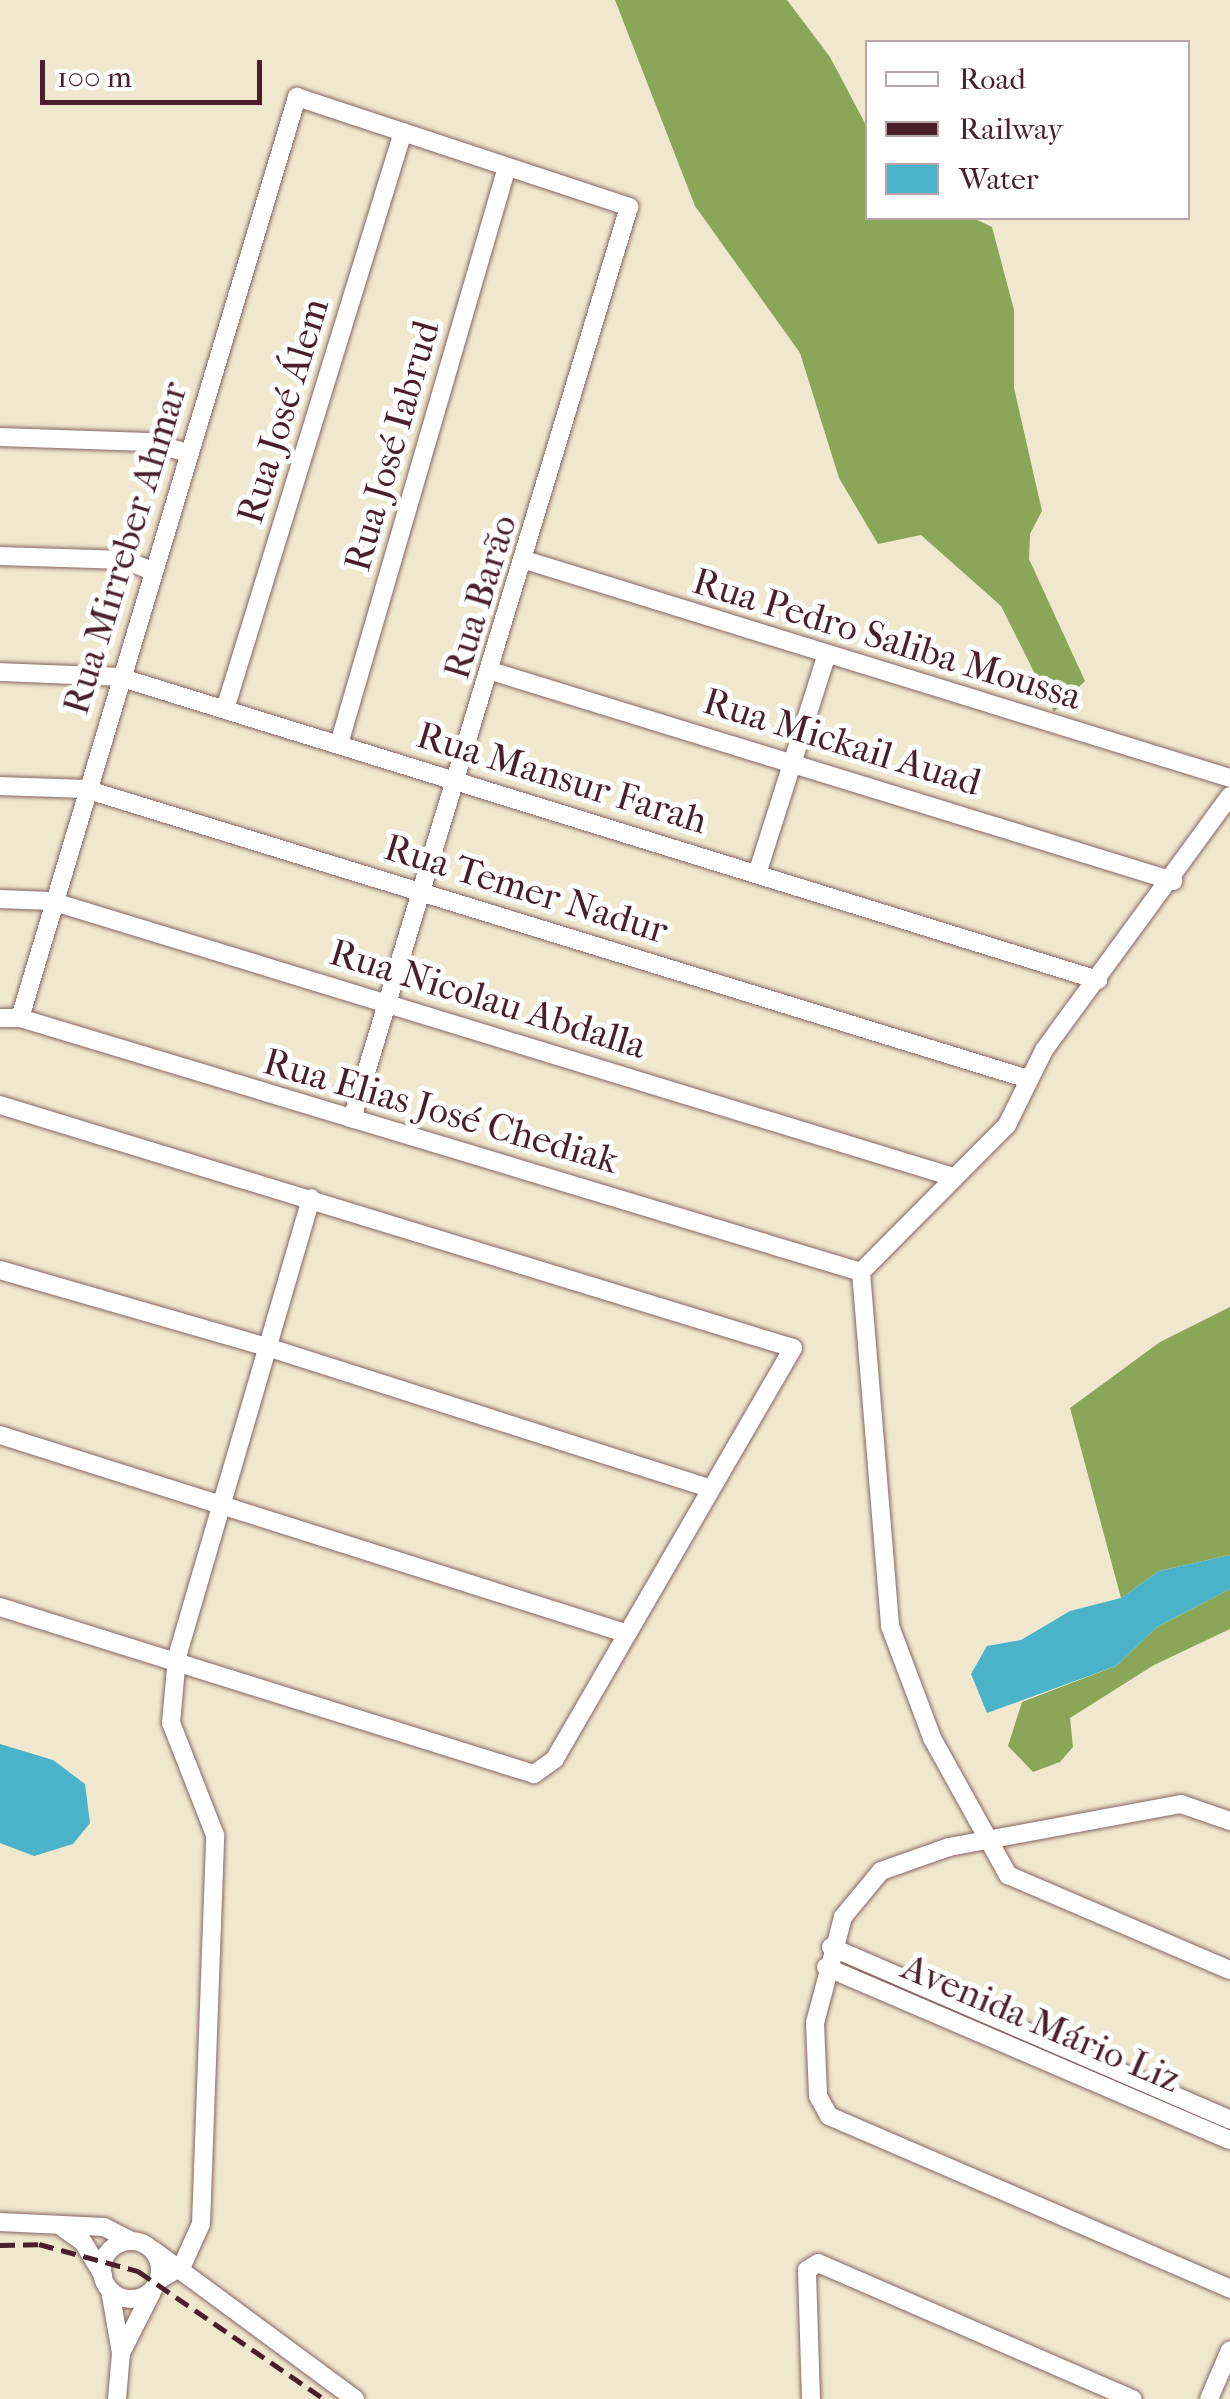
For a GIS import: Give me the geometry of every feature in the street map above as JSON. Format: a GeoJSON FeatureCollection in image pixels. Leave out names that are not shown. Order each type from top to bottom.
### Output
{"type":"FeatureCollection","features":[{"type":"Feature","properties":{"kind":"street","name":"Rua Mirreber Ahmar"},"geometry":{"type":"LineString","coordinates":[[20,1018],[51,901],[297,96],[403,132]]}},
{"type":"Feature","properties":{"kind":"street"},"geometry":{"type":"LineString","coordinates":[[403,132],[507,167]]}},
{"type":"Feature","properties":{"kind":"street","name":"Rua José Álem"},"geometry":{"type":"LineString","coordinates":[[225,709],[403,132]]}},
{"type":"Feature","properties":{"kind":"street","name":"Rua Barão"},"geometry":{"type":"LineString","coordinates":[[352,1120],[629,207],[507,167]]}},
{"type":"Feature","properties":{"kind":"street","name":"Rua José Iabrud"},"geometry":{"type":"LineString","coordinates":[[339,744],[507,167]]}},
{"type":"Feature","properties":{"kind":"street"},"geometry":{"type":"LineString","coordinates":[[0,437],[148,442],[188,453]]}},
{"type":"Feature","properties":{"kind":"street"},"geometry":{"type":"LineString","coordinates":[[0,556],[126,560],[152,570]]}},
{"type":"Feature","properties":{"kind":"street","name":"Rua Pedro Saliba Moussa"},"geometry":{"type":"LineString","coordinates":[[525,560],[1230,778]]}},
{"type":"Feature","properties":{"kind":"street"},"geometry":{"type":"LineString","coordinates":[[758,871],[826,656]]}},
{"type":"Feature","properties":{"kind":"street","name":"Rua Mickail Auad"},"geometry":{"type":"LineString","coordinates":[[491,670],[793,759],[1172,881]]}},
{"type":"Feature","properties":{"kind":"street","name":"Rua Mansur Farah"},"geometry":{"type":"LineString","coordinates":[[0,672],[120,676],[758,871],[1098,980]]}},
{"type":"Feature","properties":{"kind":"street","name":"Rua Temer Nadur"},"geometry":{"type":"LineString","coordinates":[[0,786],[85,789],[1028,1078]]}},
{"type":"Feature","properties":{"kind":"street"},"geometry":{"type":"LineString","coordinates":[[1230,796],[1028,1078],[1007,1125],[861,1272],[890,1626],[932,1738],[1008,1875],[1230,1970]]}},
{"type":"Feature","properties":{"kind":"street","name":"Rua Nicolau Abdalla"},"geometry":{"type":"LineString","coordinates":[[0,899],[51,901],[953,1177]]}},
{"type":"Feature","properties":{"kind":"street","name":"Rua Elias José Chediak"},"geometry":{"type":"LineString","coordinates":[[0,1018],[20,1018],[861,1272]]}},
{"type":"Feature","properties":{"kind":"street"},"geometry":{"type":"LineString","coordinates":[[0,1105],[793,1348],[708,1488],[555,1759],[534,1774],[177,1658],[0,1608]]}},
{"type":"Feature","properties":{"kind":"street"},"geometry":{"type":"LineString","coordinates":[[106,2282],[132,2299],[182,2266],[202,2224],[215,1835],[171,1723],[177,1658],[218,1500],[311,1198]]}},
{"type":"Feature","properties":{"kind":"street"},"geometry":{"type":"LineString","coordinates":[[0,1270],[267,1347],[708,1488]]}},
{"type":"Feature","properties":{"kind":"street"},"geometry":{"type":"LineString","coordinates":[[0,1435],[218,1500],[626,1633]]}},
{"type":"Feature","properties":{"kind":"street"},"geometry":{"type":"LineString","coordinates":[[1230,1821],[1182,1804],[990,1842],[881,1871],[843,1918],[831,1947],[815,2023],[821,2108],[1230,2289]]}},
{"type":"Feature","properties":{"kind":"street","name":"Avenida Mário Liz"},"geometry":{"type":"LineString","coordinates":[[831,1947],[1230,2120]]}},
{"type":"Feature","properties":{"kind":"street","name":"Avenida Mário Liz"},"geometry":{"type":"LineString","coordinates":[[826,1967],[1230,2140]]}},
{"type":"Feature","properties":{"kind":"street"},"geometry":{"type":"LineString","coordinates":[[0,2222],[62,2228],[104,2227],[153,2250],[182,2266],[355,2399]]}},
{"type":"Feature","properties":{"kind":"street"},"geometry":{"type":"LineString","coordinates":[[62,2228],[82,2242],[106,2282],[121,2353],[117,2399]]}},
{"type":"Feature","properties":{"kind":"street"},"geometry":{"type":"LineString","coordinates":[[106,2282],[111,2248],[132,2241]]}},
{"type":"Feature","properties":{"kind":"street"},"geometry":{"type":"LineString","coordinates":[[121,2353],[156,2284],[153,2250]]}},
{"type":"Feature","properties":{"kind":"street"},"geometry":{"type":"LineString","coordinates":[[811,2399],[812,2266],[818,2263],[1132,2399]]}},
{"type":"Feature","properties":{"kind":"street"},"geometry":{"type":"LineString","coordinates":[[1208,2399],[1230,2350]]}},
{"type":"Feature","properties":{"kind":"green space"},"geometry":{"type":"Polygon","coordinates":[[[615,0],[787,0],[830,57],[865,123],[865,220],[977,220],[992,227],[1014,310],[1014,388],[1042,511],[1030,534],[1029,559],[1085,681],[1054,712],[1001,606],[921,535],[878,544],[839,478],[800,353],[695,206],[615,0]]]}},
{"type":"Feature","properties":{"kind":"green space"},"geometry":{"type":"Polygon","coordinates":[[[1230,1307],[1230,1555],[1159,1571],[1121,1598],[1070,1408],[1160,1342],[1230,1307]]]}},
{"type":"Feature","properties":{"kind":"green space"},"geometry":{"type":"Polygon","coordinates":[[[1230,1589],[1230,1629],[1154,1665],[1070,1718],[1073,1747],[1060,1762],[1033,1772],[1008,1746],[1022,1702],[1116,1666],[1157,1627],[1230,1589]]]}},
{"type":"Feature","properties":{"kind":"water"},"geometry":{"type":"Polygon","coordinates":[[[1230,1555],[1230,1589],[1157,1627],[1116,1666],[987,1713],[971,1674],[987,1646],[1021,1640],[1070,1611],[1121,1598],[1159,1571],[1230,1555]]]}},
{"type":"Feature","properties":{"kind":"water"},"geometry":{"type":"Polygon","coordinates":[[[0,1744],[53,1760],[85,1784],[90,1823],[73,1844],[34,1856],[0,1843],[0,1744]]]}},
{"type":"Feature","properties":{"kind":"railway"},"geometry":{"type":"LineString","coordinates":[[0,2245],[39,2244],[138,2271],[324,2399]]}}]}
